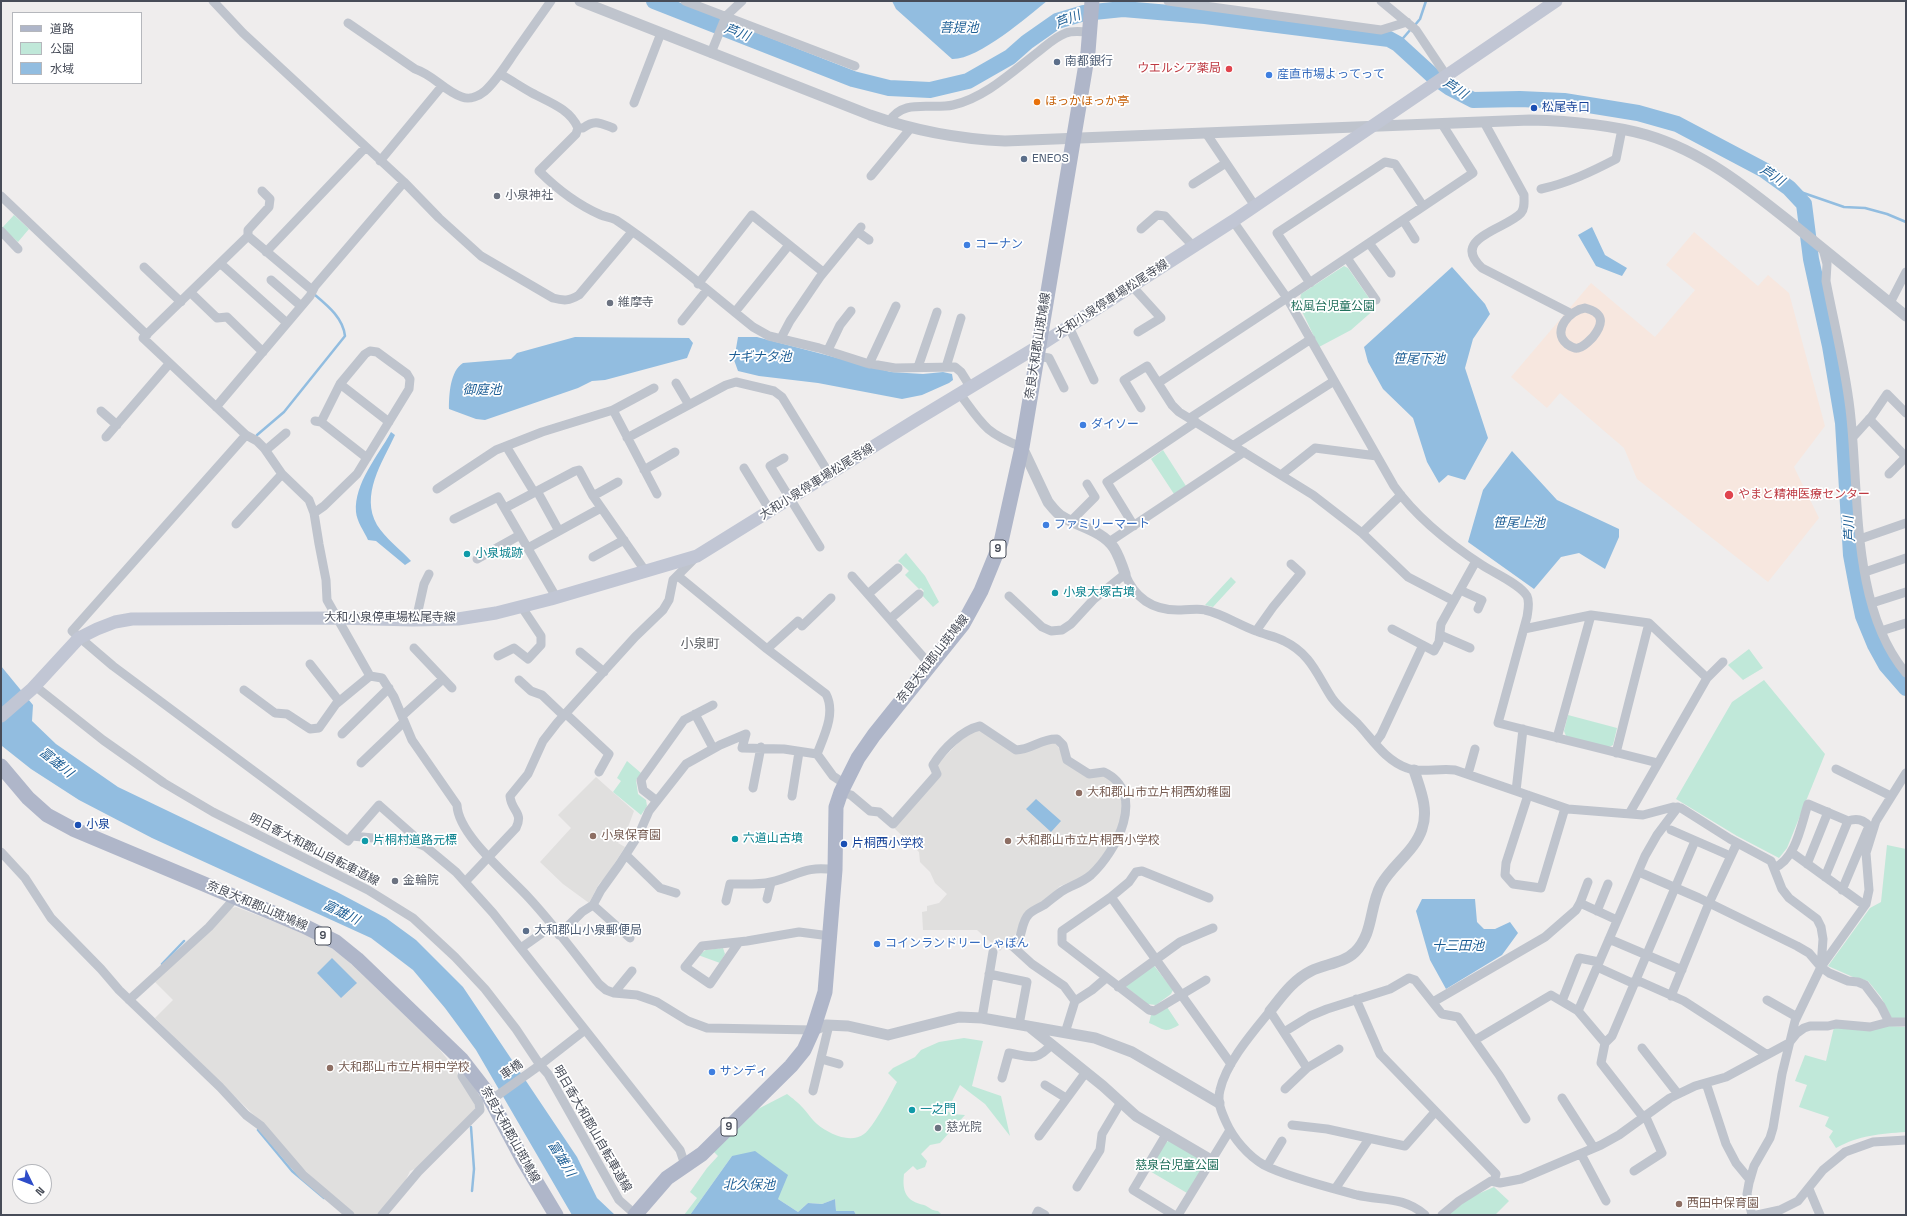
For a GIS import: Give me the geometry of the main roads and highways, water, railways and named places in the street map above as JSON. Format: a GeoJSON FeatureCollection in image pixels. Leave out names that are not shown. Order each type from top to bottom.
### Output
{"type":"FeatureCollection","features":[{"type":"Feature","properties":{"kind":"main road","name":"大和小泉停車場松尾寺線"},"geometry":{"type":"LineString","coordinates":[[1,716],[34,688],[79,638],[96,628],[114,622],[132,619],[458,619],[496,613],[646,572],[697,556],[966,391],[1037,352],[1069,327],[1255,206],[1556,1]]}},
{"type":"Feature","properties":{"kind":"main road","name":"奈良大和郡山斑鳩線"},"geometry":{"type":"LineString","coordinates":[[636,1215],[667,1178],[702,1154],[791,1066],[804,1050],[813,1030],[825,992],[835,870],[836,807],[843,788],[858,758],[874,734],[931,666],[963,624],[981,591],[1001,542],[1022,447],[1073,138],[1090,28],[1092,2]]}},
{"type":"Feature","properties":{"kind":"main road","name":"奈良大和郡山斑鳩線"},"geometry":{"type":"LineString","coordinates":[[1,766],[18,787],[46,815],[74,829],[304,926],[336,942],[357,959],[465,1063],[486,1091],[523,1160],[556,1215]]}},
{"type":"Feature","properties":{"kind":"water","name":"菩提池"},"geometry":{"type":"Polygon","coordinates":[[[892,1],[1047,1],[1015,27],[975,53],[952,59],[896,9],[892,1]]]}},
{"type":"Feature","properties":{"kind":"water"},"geometry":{"type":"Polygon","coordinates":[[[1592,227],[1605,255],[1627,268],[1622,276],[1596,266],[1578,235],[1592,227]]]}},
{"type":"Feature","properties":{"kind":"water","name":"笹尾下池"},"geometry":{"type":"Polygon","coordinates":[[[1452,267],[1485,304],[1490,314],[1473,339],[1465,368],[1488,438],[1465,480],[1448,475],[1439,483],[1427,462],[1413,418],[1383,389],[1368,362],[1364,347],[1452,267]]]}},
{"type":"Feature","properties":{"kind":"water","name":"御庭池"},"geometry":{"type":"Polygon","coordinates":[[[575,337],[689,338],[693,343],[687,358],[605,380],[592,381],[578,388],[485,420],[476,419],[449,409],[450,390],[453,377],[455,372],[463,363],[511,359],[517,353],[575,337]]]}},
{"type":"Feature","properties":{"kind":"water","name":"ナギナタ池"},"geometry":{"type":"Polygon","coordinates":[[[738,337],[757,337],[891,372],[923,374],[943,372],[952,374],[953,380],[922,395],[902,399],[818,383],[759,376],[738,371],[734,360],[738,337]]]}},
{"type":"Feature","properties":{"kind":"water"},"geometry":{"type":"Polygon","coordinates":[[[391,432],[395,435],[379,468],[372,491],[372,514],[380,530],[411,561],[405,565],[376,541],[368,540],[359,523],[356,512],[356,501],[363,480],[391,432]]]}},
{"type":"Feature","properties":{"kind":"water","name":"笹尾上池"},"geometry":{"type":"Polygon","coordinates":[[[1512,451],[1557,500],[1619,529],[1619,537],[1605,569],[1579,553],[1561,557],[1534,589],[1468,542],[1483,490],[1512,451]]]}},
{"type":"Feature","properties":{"kind":"water","name":"富雄川"},"geometry":{"type":"Polygon","coordinates":[[[1,666],[33,705],[32,721],[56,744],[118,787],[337,892],[386,918],[416,940],[463,987],[577,1157],[597,1198],[615,1215],[572,1215],[476,1050],[445,1008],[413,970],[371,938],[152,838],[79,800],[31,769],[2,746],[1,666]]]}},
{"type":"Feature","properties":{"kind":"water"},"geometry":{"type":"Polygon","coordinates":[[[1036,799],[1061,821],[1051,832],[1026,809],[1036,799]]]}},
{"type":"Feature","properties":{"kind":"water","name":"十三田池"},"geometry":{"type":"Polygon","coordinates":[[[1422,899],[1475,899],[1477,922],[1484,929],[1495,929],[1510,922],[1518,933],[1502,955],[1446,989],[1430,960],[1416,911],[1422,899]]]}},
{"type":"Feature","properties":{"kind":"water"},"geometry":{"type":"Polygon","coordinates":[[[332,958],[357,983],[341,998],[317,973],[332,958]]]}},
{"type":"Feature","properties":{"kind":"water","name":"北久保池"},"geometry":{"type":"Polygon","coordinates":[[[755,1151],[788,1175],[778,1199],[798,1212],[808,1203],[822,1204],[835,1199],[836,1211],[854,1211],[856,1215],[690,1215],[732,1156],[755,1151]]]}},
{"type":"Feature","properties":{"kind":"waterway","name":"芦川"},"geometry":{"type":"LineString","coordinates":[[654,1],[853,79],[889,88],[930,90],[968,81],[1010,57],[1027,42],[1057,21],[1084,13],[1123,9],[1205,16],[1389,39],[1398,44],[1433,76],[1450,88],[1473,100],[1520,99],[1564,101],[1638,113],[1677,124],[1764,170],[1789,188],[1804,204],[1811,259],[1830,346],[1843,423],[1851,555],[1863,616],[1875,645],[1886,665],[1906,688]]}},
{"type":"Feature","properties":{"kind":"waterway"},"geometry":{"type":"LineString","coordinates":[[1415,25],[1420,19],[1426,1]]}},
{"type":"Feature","properties":{"kind":"waterway"},"geometry":{"type":"LineString","coordinates":[[1398,44],[1411,29]]}},
{"type":"Feature","properties":{"kind":"waterway"},"geometry":{"type":"LineString","coordinates":[[1789,188],[1844,207],[1865,208],[1887,214],[1906,222]]}},
{"type":"Feature","properties":{"kind":"waterway"},"geometry":{"type":"LineString","coordinates":[[257,435],[284,412],[345,336],[344,330],[338,318],[330,308],[315,295]]}},
{"type":"Feature","properties":{"kind":"waterway"},"geometry":{"type":"LineString","coordinates":[[162,964],[184,941]]}},
{"type":"Feature","properties":{"kind":"waterway"},"geometry":{"type":"LineString","coordinates":[[471,1127],[474,1169],[472,1191]]}},
{"type":"Feature","properties":{"kind":"waterway"},"geometry":{"type":"LineString","coordinates":[[258,1130],[292,1171],[324,1198]]}},
{"type":"Feature","properties":{"kind":"place","name":"南都銀行"},"geometry":{"type":"Point","coordinates":[1057,62]}},
{"type":"Feature","properties":{"kind":"place","name":"ウエルシア薬局"},"geometry":{"type":"Point","coordinates":[1229,69]}},
{"type":"Feature","properties":{"kind":"place","name":"産直市場よってって"},"geometry":{"type":"Point","coordinates":[1269,75]}},
{"type":"Feature","properties":{"kind":"place","name":"ほっかほっか亭"},"geometry":{"type":"Point","coordinates":[1037,102]}},
{"type":"Feature","properties":{"kind":"place","name":"松尾寺口"},"geometry":{"type":"Point","coordinates":[1534,108]}},
{"type":"Feature","properties":{"kind":"place","name":"ENEOS"},"geometry":{"type":"Point","coordinates":[1024,159]}},
{"type":"Feature","properties":{"kind":"place","name":"小泉神社"},"geometry":{"type":"Point","coordinates":[497,196]}},
{"type":"Feature","properties":{"kind":"place","name":"コーナン"},"geometry":{"type":"Point","coordinates":[967,245]}},
{"type":"Feature","properties":{"kind":"place","name":"維摩寺"},"geometry":{"type":"Point","coordinates":[610,303]}},
{"type":"Feature","properties":{"kind":"place","name":"ダイソー"},"geometry":{"type":"Point","coordinates":[1083,425]}},
{"type":"Feature","properties":{"kind":"place","name":"やまと精神医療センター"},"geometry":{"type":"Point","coordinates":[1729,495]}},
{"type":"Feature","properties":{"kind":"place","name":"ファミリーマート"},"geometry":{"type":"Point","coordinates":[1046,525]}},
{"type":"Feature","properties":{"kind":"place","name":"小泉城跡"},"geometry":{"type":"Point","coordinates":[467,554]}},
{"type":"Feature","properties":{"kind":"place","name":"小泉大塚古墳"},"geometry":{"type":"Point","coordinates":[1055,593]}},
{"type":"Feature","properties":{"kind":"place","name":"大和郡山市立片桐西幼稚園"},"geometry":{"type":"Point","coordinates":[1079,793]}},
{"type":"Feature","properties":{"kind":"place","name":"小泉"},"geometry":{"type":"Point","coordinates":[78,825]}},
{"type":"Feature","properties":{"kind":"place","name":"小泉保育園"},"geometry":{"type":"Point","coordinates":[593,836]}},
{"type":"Feature","properties":{"kind":"place","name":"六道山古墳"},"geometry":{"type":"Point","coordinates":[735,839]}},
{"type":"Feature","properties":{"kind":"place","name":"片桐村道路元標"},"geometry":{"type":"Point","coordinates":[365,841]}},
{"type":"Feature","properties":{"kind":"place","name":"大和郡山市立片桐西小学校"},"geometry":{"type":"Point","coordinates":[1008,841]}},
{"type":"Feature","properties":{"kind":"place","name":"片桐西小学校"},"geometry":{"type":"Point","coordinates":[844,844]}},
{"type":"Feature","properties":{"kind":"place","name":"金輪院"},"geometry":{"type":"Point","coordinates":[395,881]}},
{"type":"Feature","properties":{"kind":"place","name":"大和郡山小泉郵便局"},"geometry":{"type":"Point","coordinates":[526,931]}},
{"type":"Feature","properties":{"kind":"place","name":"コインランドリーしゃぼん"},"geometry":{"type":"Point","coordinates":[877,944]}},
{"type":"Feature","properties":{"kind":"place","name":"大和郡山市立片桐中学校"},"geometry":{"type":"Point","coordinates":[330,1068]}},
{"type":"Feature","properties":{"kind":"place","name":"サンディ"},"geometry":{"type":"Point","coordinates":[712,1072]}},
{"type":"Feature","properties":{"kind":"place","name":"一之門"},"geometry":{"type":"Point","coordinates":[912,1110]}},
{"type":"Feature","properties":{"kind":"place","name":"慈光院"},"geometry":{"type":"Point","coordinates":[938,1128]}},
{"type":"Feature","properties":{"kind":"place","name":"西田中保育園"},"geometry":{"type":"Point","coordinates":[1679,1204]}},
{"type":"Feature","properties":{"kind":"district","name":"小泉町"},"geometry":{"type":"Point","coordinates":[700,644]}},
{"type":"Feature","properties":{"kind":"park label","name":"松風台児童公園"},"geometry":{"type":"Point","coordinates":[1333,307]}},
{"type":"Feature","properties":{"kind":"park label","name":"慈泉台児童公園"},"geometry":{"type":"Point","coordinates":[1177,1166]}}]}
